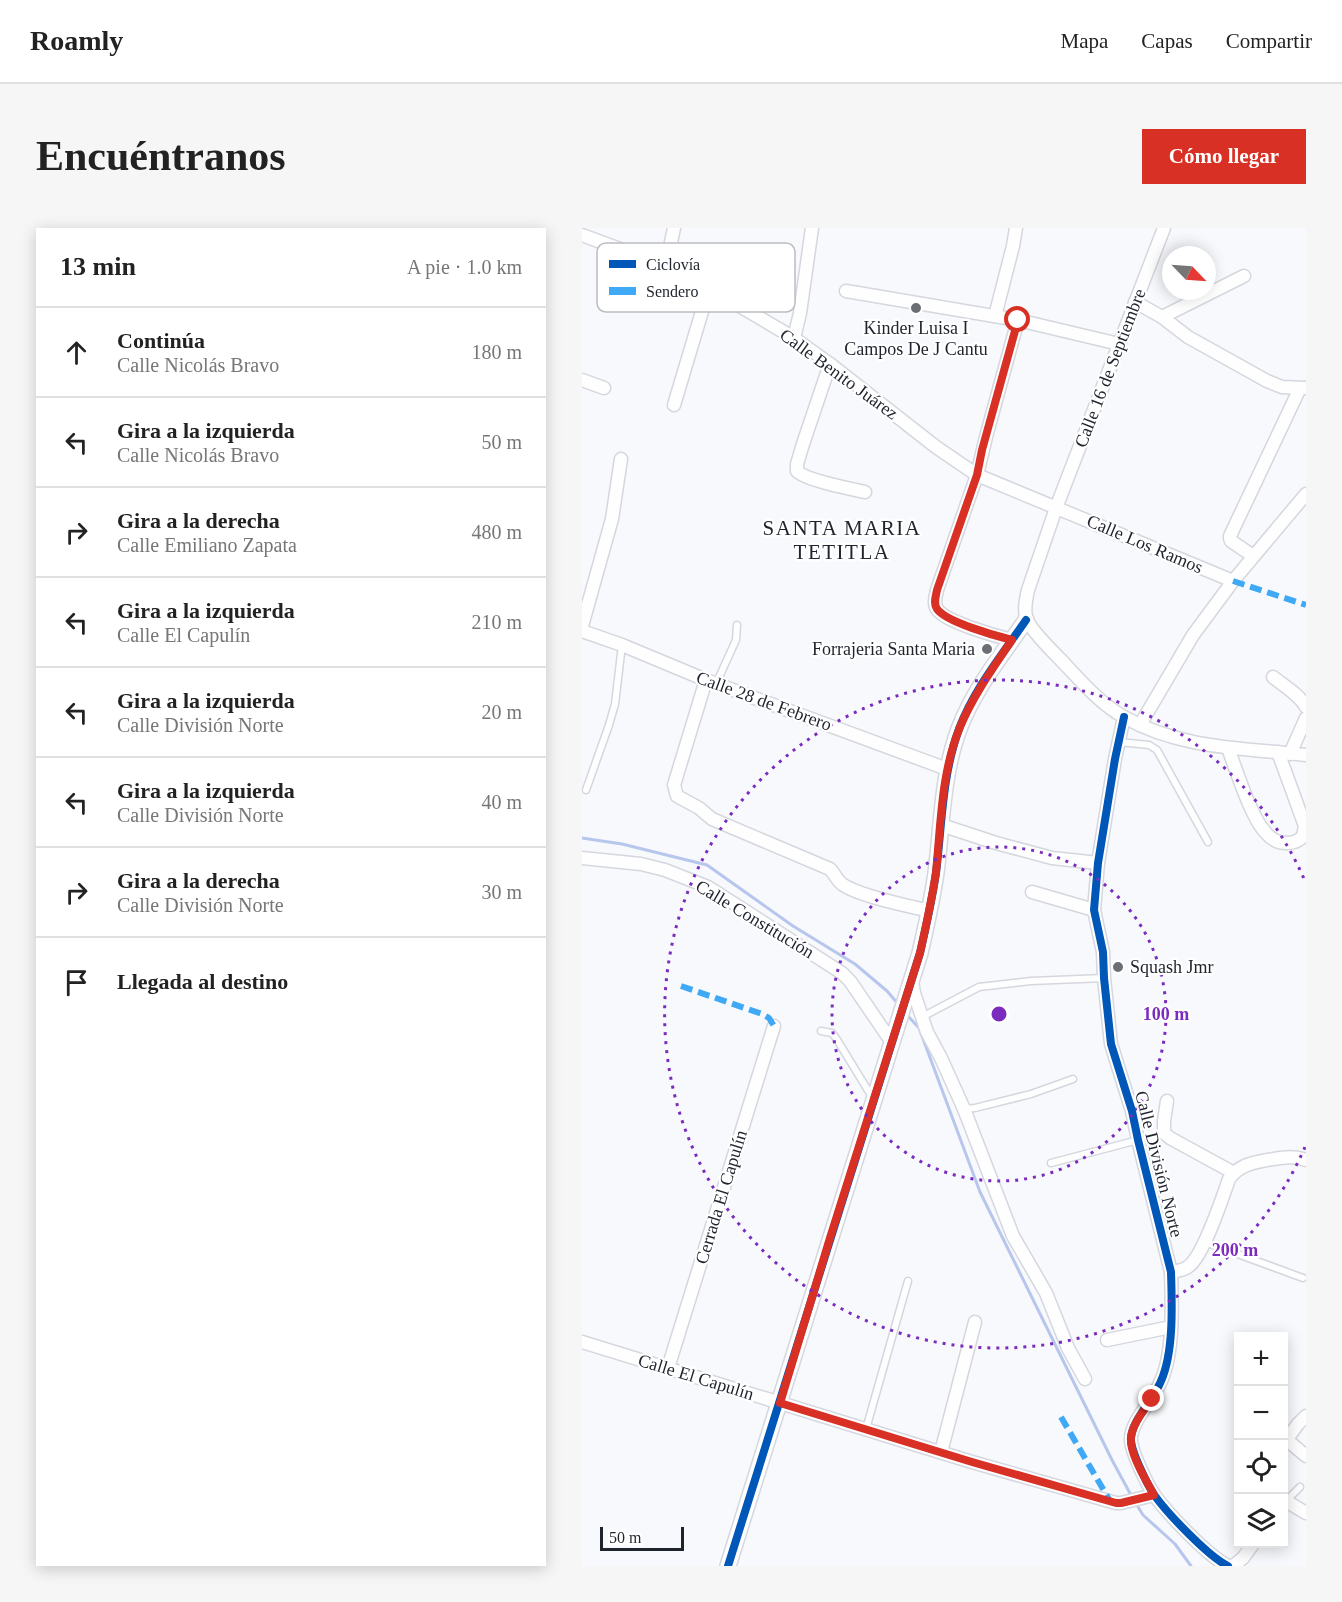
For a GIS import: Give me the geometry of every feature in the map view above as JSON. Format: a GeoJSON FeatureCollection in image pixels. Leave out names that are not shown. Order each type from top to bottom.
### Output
{"type":"FeatureCollection","features":[{"type":"Feature","properties":{"kind":"street"},"geometry":{"type":"LineString","coordinates":[[671,243],[674,228]]}},
{"type":"Feature","properties":{"kind":"street"},"geometry":{"type":"LineString","coordinates":[[794,338],[800,313],[812,228]]}},
{"type":"Feature","properties":{"kind":"street"},"geometry":{"type":"LineString","coordinates":[[995,316],[1016,228]]}},
{"type":"Feature","properties":{"kind":"street","name":"Calle 16 de Septiembre"},"geometry":{"type":"LineString","coordinates":[[1026,620],[1025,604],[1028,590],[1056,508],[1164,228]]}},
{"type":"Feature","properties":{"kind":"street","name":"Calle Benito Juárez"},"geometry":{"type":"LineString","coordinates":[[582,235],[604,243]]}},
{"type":"Feature","properties":{"kind":"street"},"geometry":{"type":"LineString","coordinates":[[1162,317],[1244,276]]}},
{"type":"Feature","properties":{"kind":"street"},"geometry":{"type":"LineString","coordinates":[[846,291],[1018,320],[1119,344]]}},
{"type":"Feature","properties":{"kind":"street"},"geometry":{"type":"LineString","coordinates":[[1135,302],[1162,317],[1188,338],[1266,381],[1282,387],[1303,388],[1230,536],[1231,541],[1253,556]]}},
{"type":"Feature","properties":{"kind":"street"},"geometry":{"type":"LineString","coordinates":[[674,405],[702,312]]}},
{"type":"Feature","properties":{"kind":"street","name":"Calle Benito Juárez"},"geometry":{"type":"LineString","coordinates":[[750,312],[794,338],[977,475],[1056,508]]}},
{"type":"Feature","properties":{"kind":"street"},"geometry":{"type":"LineString","coordinates":[[1012,640],[952,619],[938,610],[934,603],[977,475],[1018,320]]}},
{"type":"Feature","properties":{"kind":"street"},"geometry":{"type":"LineString","coordinates":[[830,364],[797,464],[797,471],[835,485],[865,492]]}},
{"type":"Feature","properties":{"kind":"street"},"geometry":{"type":"LineString","coordinates":[[582,380],[604,388]]}},
{"type":"Feature","properties":{"kind":"street"},"geometry":{"type":"LineString","coordinates":[[582,629],[612,519],[621,459]]}},
{"type":"Feature","properties":{"kind":"street"},"geometry":{"type":"LineString","coordinates":[[1140,725],[1193,635],[1253,556],[1306,494]]}},
{"type":"Feature","properties":{"kind":"street","name":"Calle Los Ramos"},"geometry":{"type":"LineString","coordinates":[[1056,508],[1233,581]]}},
{"type":"Feature","properties":{"kind":"street"},"geometry":{"type":"LineString","coordinates":[[728,1566],[920,953],[930,911],[947,769],[959,728],[968,708],[1026,620],[1072,672],[1107,706],[1154,732],[1185,741],[1228,748],[1306,755]]}},
{"type":"Feature","properties":{"kind":"street","name":"Calle 28 de Febrero"},"geometry":{"type":"LineString","coordinates":[[582,629],[711,682],[947,769]]}},
{"type":"Feature","properties":{"kind":"street"},"geometry":{"type":"LineString","coordinates":[[1273,677],[1298,696],[1306,707]]}},
{"type":"Feature","properties":{"kind":"street"},"geometry":{"type":"LineString","coordinates":[[711,682],[674,785],[677,796],[699,808],[712,819],[830,869],[842,884],[848,887],[930,911]]}},
{"type":"Feature","properties":{"kind":"street","name":"Calle División Norte"},"geometry":{"type":"LineString","coordinates":[[1124,717],[1098,863],[1094,910],[1103,952],[1111,1044],[1132,1111],[1172,1272],[1169,1352],[1161,1382],[1134,1427],[1131,1437],[1135,1458],[1151,1495]]}},
{"type":"Feature","properties":{"kind":"street"},"geometry":{"type":"LineString","coordinates":[[1228,748],[1263,830],[1278,841],[1294,842],[1303,836],[1305,826],[1284,753],[1306,718]]}},
{"type":"Feature","properties":{"kind":"street"},"geometry":{"type":"LineString","coordinates":[[941,825],[1052,858],[1098,863]]}},
{"type":"Feature","properties":{"kind":"street","name":"Calle Constitución"},"geometry":{"type":"LineString","coordinates":[[582,858],[641,864],[665,870],[721,894],[842,973],[893,1035]]}},
{"type":"Feature","properties":{"kind":"street"},"geometry":{"type":"LineString","coordinates":[[1032,892],[1094,910]]}},
{"type":"Feature","properties":{"kind":"street"},"geometry":{"type":"LineString","coordinates":[[910,987],[927,1032],[964,1109],[1013,1236],[1046,1293],[1068,1348],[1085,1379]]}},
{"type":"Feature","properties":{"kind":"street","name":"Cerrada El Capulín"},"geometry":{"type":"LineString","coordinates":[[668,1368],[774,1026]]}},
{"type":"Feature","properties":{"kind":"street"},"geometry":{"type":"LineString","coordinates":[[1167,1101],[1164,1133],[1234,1173]]}},
{"type":"Feature","properties":{"kind":"street"},"geometry":{"type":"LineString","coordinates":[[1172,1272],[1189,1266],[1204,1242],[1229,1179],[1234,1173],[1255,1161],[1288,1156],[1306,1160]]}},
{"type":"Feature","properties":{"kind":"street"},"geometry":{"type":"LineString","coordinates":[[941,1452],[975,1322]]}},
{"type":"Feature","properties":{"kind":"street"},"geometry":{"type":"LineString","coordinates":[[1107,1340],[1171,1327]]}},
{"type":"Feature","properties":{"kind":"street","name":"Calle El Capulín"},"geometry":{"type":"LineString","coordinates":[[582,1342],[941,1452],[1121,1503],[1151,1495]]}},
{"type":"Feature","properties":{"kind":"street"},"geometry":{"type":"LineString","coordinates":[[1286,1440],[1306,1416]]}},
{"type":"Feature","properties":{"kind":"street"},"geometry":{"type":"LineString","coordinates":[[1288,1444],[1306,1456]]}},
{"type":"Feature","properties":{"kind":"street"},"geometry":{"type":"LineString","coordinates":[[1151,1495],[1198,1542],[1228,1566]]}},
{"type":"Feature","properties":{"kind":"street"},"geometry":{"type":"LineString","coordinates":[[1288,1504],[1306,1513]]}},
{"type":"Feature","properties":{"kind":"street"},"geometry":{"type":"LineString","coordinates":[[1233,1566],[1251,1548]]}},
{"type":"Feature","properties":{"kind":"lane"},"geometry":{"type":"LineString","coordinates":[[711,682],[736,640],[737,625]]}},
{"type":"Feature","properties":{"kind":"lane"},"geometry":{"type":"LineString","coordinates":[[586,790],[615,704],[622,645]]}},
{"type":"Feature","properties":{"kind":"lane"},"geometry":{"type":"LineString","coordinates":[[1118,742],[1149,745],[1156,750],[1208,842]]}},
{"type":"Feature","properties":{"kind":"lane"},"geometry":{"type":"LineString","coordinates":[[922,1017],[979,987],[1031,981],[1104,978]]}},
{"type":"Feature","properties":{"kind":"lane"},"geometry":{"type":"LineString","coordinates":[[821,1031],[832,1033],[836,1038],[874,1101]]}},
{"type":"Feature","properties":{"kind":"lane"},"geometry":{"type":"LineString","coordinates":[[964,1109],[1031,1094],[1073,1079]]}},
{"type":"Feature","properties":{"kind":"lane"},"geometry":{"type":"LineString","coordinates":[[1051,1163],[1138,1140]]}},
{"type":"Feature","properties":{"kind":"lane"},"geometry":{"type":"LineString","coordinates":[[1204,1242],[1303,1278]]}},
{"type":"Feature","properties":{"kind":"lane"},"geometry":{"type":"LineString","coordinates":[[866,1429],[908,1281]]}},
{"type":"Feature","properties":{"kind":"lane"},"geometry":{"type":"LineString","coordinates":[[1288,1499],[1300,1487]]}},
{"type":"Feature","properties":{"kind":"waterway"},"geometry":{"type":"LineString","coordinates":[[582,838],[622,844],[707,865],[793,926],[855,964],[887,991],[899,1005]]}},
{"type":"Feature","properties":{"kind":"waterway"},"geometry":{"type":"LineString","coordinates":[[907,1015],[919,1028],[980,1192],[1132,1497]]}},
{"type":"Feature","properties":{"kind":"waterway"},"geometry":{"type":"LineString","coordinates":[[1135,1502],[1143,1515],[1175,1544],[1191,1566]]}},
{"type":"Feature","properties":{"kind":"marked path"},"geometry":{"type":"LineString","coordinates":[[1233,581],[1306,605]]}},
{"type":"Feature","properties":{"kind":"marked path"},"geometry":{"type":"LineString","coordinates":[[681,986],[762,1014],[769,1018],[774,1026]]}},
{"type":"Feature","properties":{"kind":"marked path"},"geometry":{"type":"LineString","coordinates":[[1061,1417],[1110,1501]]}},
{"type":"Feature","properties":{"kind":"cycle path"},"geometry":{"type":"LineString","coordinates":[[728,1566],[920,953],[934,883],[946,782],[953,746],[972,700],[1026,620]]}},
{"type":"Feature","properties":{"kind":"cycle path"},"geometry":{"type":"LineString","coordinates":[[1124,717],[1098,863],[1094,910],[1103,952],[1111,1044],[1132,1111],[1171,1272],[1172,1298],[1170,1342],[1165,1369],[1158,1388],[1135,1424],[1131,1444],[1144,1476],[1161,1504],[1200,1545],[1228,1566]]}},
{"type":"Feature","properties":{"kind":"place","name":"Kinder Luisa I Campos De J Cantu"},"geometry":{"type":"Point","coordinates":[916,308]}},
{"type":"Feature","properties":{"kind":"place","name":"Forrajeria Santa Maria"},"geometry":{"type":"Point","coordinates":[987,649]}},
{"type":"Feature","properties":{"kind":"place","name":"Squash Jmr"},"geometry":{"type":"Point","coordinates":[1118,967]}},
{"type":"Feature","properties":{"kind":"district","name":"SANTA MARIA TETITLA"},"geometry":{"type":"Point","coordinates":[842,540]}},
{"type":"Feature","properties":{"kind":"route"},"geometry":{"type":"LineString","coordinates":[[1018,320],[977,475],[934,603],[938,610],[952,619],[1012,640],[968,708],[954,744],[947,769],[930,911],[920,953],[780,1403],[972,1462],[1121,1503],[1154,1495],[1131,1446],[1134,1427],[1152,1399]]}}]}
